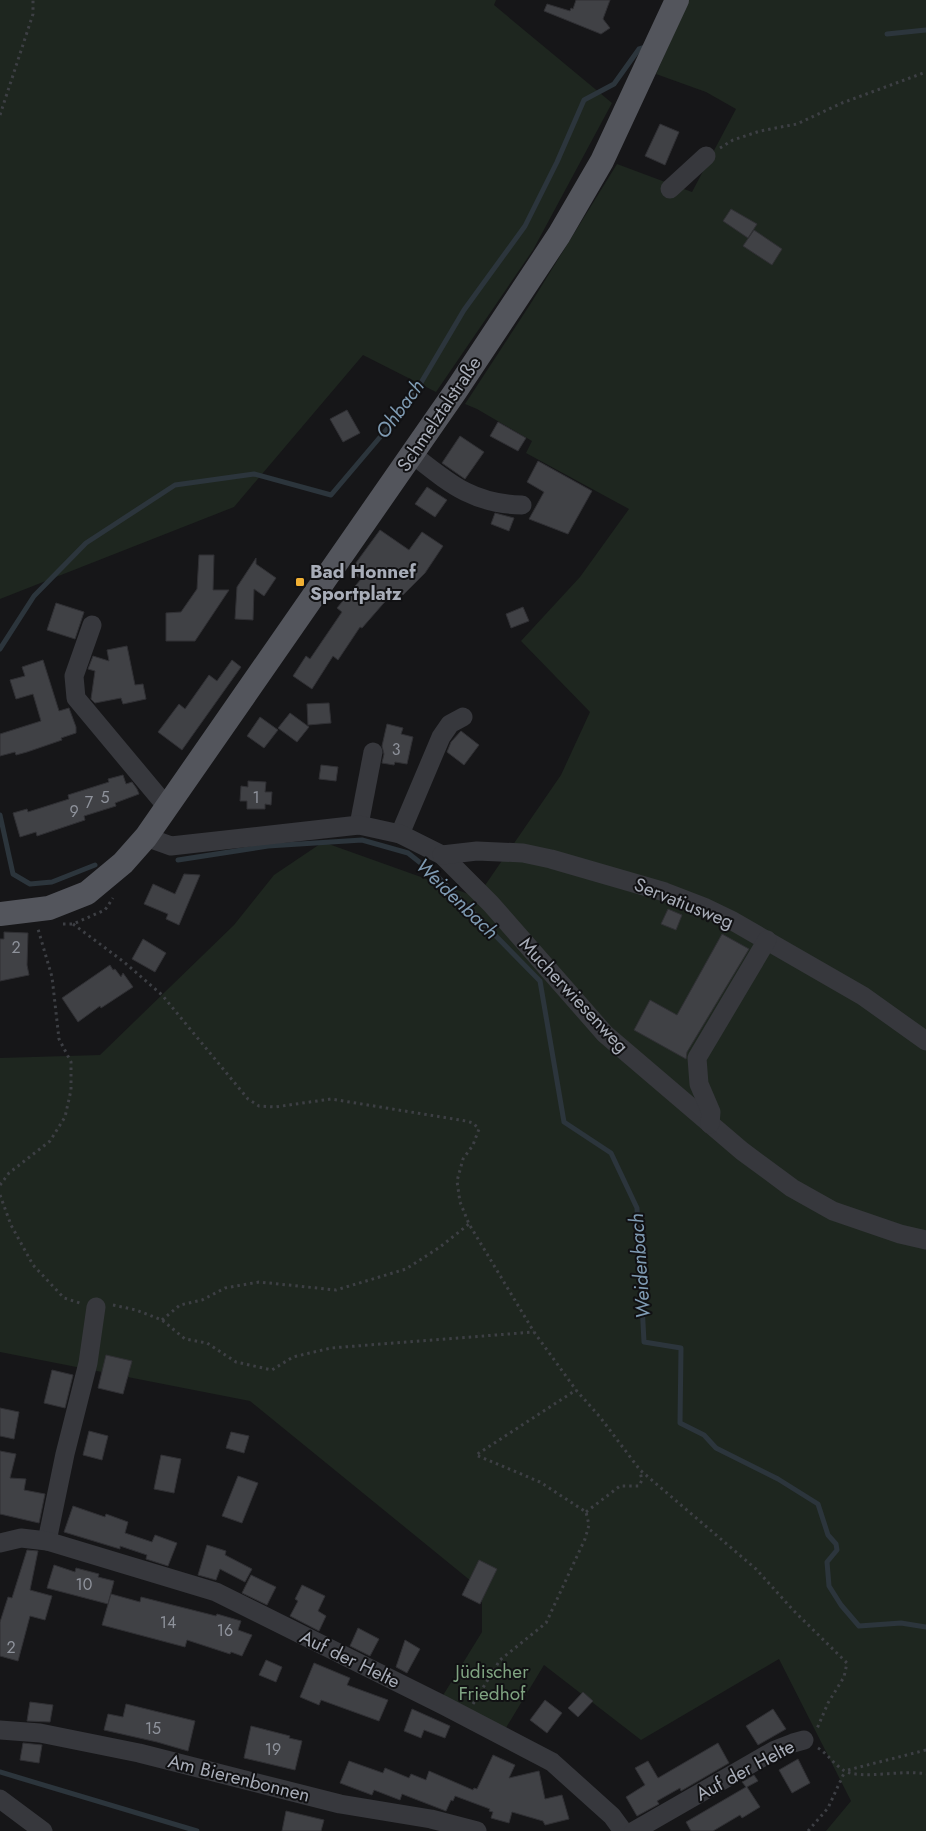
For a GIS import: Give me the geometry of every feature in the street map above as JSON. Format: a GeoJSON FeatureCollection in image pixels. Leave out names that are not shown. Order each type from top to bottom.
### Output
{"type":"FeatureCollection","features":[{"type":"Feature","properties":{"kind":"main road","name":"Schmelztalstraße"},"geometry":{"type":"LineString","coordinates":[[0,914],[49,908],[87,893],[123,863],[146,837],[455,392],[559,235],[602,161],[674,7]]}},
{"type":"Feature","properties":{"kind":"street"},"geometry":{"type":"LineString","coordinates":[[670,189],[706,156]]}},
{"type":"Feature","properties":{"kind":"street"},"geometry":{"type":"LineString","coordinates":[[412,454],[446,481],[468,494],[494,503],[522,505]]}},
{"type":"Feature","properties":{"kind":"street"},"geometry":{"type":"LineString","coordinates":[[92,625],[74,676],[76,698],[167,807]]}},
{"type":"Feature","properties":{"kind":"street"},"geometry":{"type":"LineString","coordinates":[[400,834],[441,737],[450,724],[463,718]]}},
{"type":"Feature","properties":{"kind":"street"},"geometry":{"type":"LineString","coordinates":[[359,825],[373,752]]}},
{"type":"Feature","properties":{"kind":"street","name":"Mucherwiesenweg"},"geometry":{"type":"LineString","coordinates":[[146,837],[171,846],[359,825],[400,834],[442,855],[491,904],[604,1034],[710,1124],[792,1188],[833,1211],[900,1234],[926,1240]]}},
{"type":"Feature","properties":{"kind":"street","name":"Servatiusweg"},"geometry":{"type":"LineString","coordinates":[[442,855],[477,851],[523,854],[551,859],[665,892],[704,907],[767,940],[862,996],[926,1041]]}},
{"type":"Feature","properties":{"kind":"street"},"geometry":{"type":"LineString","coordinates":[[710,1124],[711,1112],[700,1084],[697,1058],[767,940]]}},
{"type":"Feature","properties":{"kind":"street"},"geometry":{"type":"LineString","coordinates":[[47,1541],[65,1454],[88,1363],[96,1307]]}},
{"type":"Feature","properties":{"kind":"street","name":"Auf der Helte"},"geometry":{"type":"LineString","coordinates":[[0,1543],[21,1538],[47,1541],[216,1592],[552,1762],[612,1816],[623,1831]]}},
{"type":"Feature","properties":{"kind":"street","name":"Am Bierenbonnen"},"geometry":{"type":"LineString","coordinates":[[0,1730],[40,1733],[139,1753],[340,1804],[431,1819],[477,1831]]}},
{"type":"Feature","properties":{"kind":"street","name":"Auf der Helte"},"geometry":{"type":"LineString","coordinates":[[634,1831],[775,1750],[804,1740]]}},
{"type":"Feature","properties":{"kind":"street"},"geometry":{"type":"LineString","coordinates":[[0,1799],[43,1831]]}},
{"type":"Feature","properties":{"kind":"path"},"geometry":{"type":"LineString","coordinates":[[0,114],[33,14],[33,0]]}},
{"type":"Feature","properties":{"kind":"path"},"geometry":{"type":"LineString","coordinates":[[706,156],[734,140],[760,131],[797,124],[842,103],[926,72]]}},
{"type":"Feature","properties":{"kind":"path"},"geometry":{"type":"LineString","coordinates":[[105,910],[73,924],[124,962],[162,995],[248,1099],[259,1106],[275,1107],[331,1100],[466,1121],[479,1129],[473,1144],[463,1159],[457,1181],[460,1202],[468,1224],[534,1332],[576,1390],[600,1417],[640,1470],[756,1569],[793,1610],[847,1663],[844,1677],[828,1703],[818,1730],[804,1740],[824,1752],[845,1771],[862,1774],[916,1772],[926,1774]]}},
{"type":"Feature","properties":{"kind":"path"},"geometry":{"type":"LineString","coordinates":[[0,1185],[9,1173],[50,1141],[65,1117],[72,1090],[71,1062],[59,1039],[52,977],[33,911]]}},
{"type":"Feature","properties":{"kind":"path"},"geometry":{"type":"LineString","coordinates":[[0,1195],[11,1225],[33,1265],[64,1298],[96,1307],[108,1305],[136,1310],[162,1320],[185,1339],[207,1343],[236,1362],[272,1370],[293,1357],[331,1348],[534,1332]]}},
{"type":"Feature","properties":{"kind":"path"},"geometry":{"type":"LineString","coordinates":[[162,1320],[180,1305],[202,1300],[225,1288],[258,1282],[336,1290],[406,1269],[440,1247],[468,1224]]}},
{"type":"Feature","properties":{"kind":"path"},"geometry":{"type":"LineString","coordinates":[[464,1717],[500,1660],[546,1623],[585,1539],[589,1525],[586,1512],[540,1482],[476,1455],[576,1390]]}},
{"type":"Feature","properties":{"kind":"path"},"geometry":{"type":"LineString","coordinates":[[586,1512],[620,1486],[639,1486],[642,1480],[640,1470]]}},
{"type":"Feature","properties":{"kind":"path"},"geometry":{"type":"LineString","coordinates":[[845,1771],[926,1750]]}},
{"type":"Feature","properties":{"kind":"path"},"geometry":{"type":"LineString","coordinates":[[808,1831],[828,1808],[845,1771]]}},
{"type":"Feature","properties":{"kind":"green space"},"geometry":{"type":"Polygon","coordinates":[[[0,0],[496,0],[494,5],[612,103],[533,250],[436,392],[363,355],[234,507],[0,599],[0,0]]]}},
{"type":"Feature","properties":{"kind":"green space","name":"Jüdischer Friedhof"},"geometry":{"type":"Polygon","coordinates":[[[689,0],[926,0],[926,1831],[826,1831],[851,1801],[779,1659],[641,1740],[544,1665],[504,1731],[442,1697],[482,1632],[482,1590],[250,1401],[0,1352],[0,1058],[100,1055],[234,925],[274,875],[323,842],[477,897],[561,775],[590,712],[521,641],[580,577],[629,509],[526,453],[532,441],[465,404],[531,303],[617,164],[692,192],[736,109],[706,92],[656,74],[689,0]]]}},
{"type":"Feature","properties":{"kind":"building"},"geometry":{"type":"Polygon","coordinates":[[[576,0],[610,0],[603,19],[610,28],[601,34],[544,11],[547,4],[570,11],[571,8],[573,9],[576,0]]]}},
{"type":"Feature","properties":{"kind":"building"},"geometry":{"type":"Polygon","coordinates":[[[660,124],[679,132],[665,165],[645,156],[660,124]]]}},
{"type":"Feature","properties":{"kind":"building"},"geometry":{"type":"Polygon","coordinates":[[[731,209],[757,224],[748,238],[723,221],[731,209]]]}},
{"type":"Feature","properties":{"kind":"building"},"geometry":{"type":"Polygon","coordinates":[[[754,230],[782,249],[772,265],[743,246],[754,230]]]}},
{"type":"Feature","properties":{"kind":"building"},"geometry":{"type":"Polygon","coordinates":[[[347,410],[360,433],[343,442],[330,419],[347,410]]]}},
{"type":"Feature","properties":{"kind":"building"},"geometry":{"type":"Polygon","coordinates":[[[498,422],[526,438],[518,451],[490,436],[498,422]]]}},
{"type":"Feature","properties":{"kind":"building"},"geometry":{"type":"Polygon","coordinates":[[[460,436],[484,452],[465,479],[442,463],[460,436]]]}},
{"type":"Feature","properties":{"kind":"building"},"geometry":{"type":"Polygon","coordinates":[[[538,461],[592,491],[568,534],[529,519],[544,492],[527,482],[538,461]]]}},
{"type":"Feature","properties":{"kind":"building"},"geometry":{"type":"Polygon","coordinates":[[[427,487],[447,500],[435,517],[415,504],[427,487]]]}},
{"type":"Feature","properties":{"kind":"building"},"geometry":{"type":"Polygon","coordinates":[[[495,513],[514,518],[509,531],[491,524],[495,513]]]}},
{"type":"Feature","properties":{"kind":"building"},"geometry":{"type":"Polygon","coordinates":[[[380,530],[409,550],[422,532],[443,546],[425,573],[403,595],[396,589],[362,628],[360,627],[338,660],[333,656],[312,689],[293,676],[306,656],[310,659],[342,612],[337,608],[361,579],[350,571],[380,530]]]}},
{"type":"Feature","properties":{"kind":"building"},"geometry":{"type":"Polygon","coordinates":[[[199,555],[214,555],[213,590],[229,590],[195,641],[166,641],[166,613],[181,612],[197,589],[199,555]]]}},
{"type":"Feature","properties":{"kind":"building"},"geometry":{"type":"Polygon","coordinates":[[[256,558],[256,564],[276,578],[264,596],[254,589],[253,620],[235,619],[237,587],[256,558]]]}},
{"type":"Feature","properties":{"kind":"building"},"geometry":{"type":"Polygon","coordinates":[[[56,603],[84,612],[75,639],[47,630],[56,603]]]}},
{"type":"Feature","properties":{"kind":"building"},"geometry":{"type":"Polygon","coordinates":[[[523,607],[529,621],[511,628],[506,614],[523,607]]]}},
{"type":"Feature","properties":{"kind":"building"},"geometry":{"type":"Polygon","coordinates":[[[127,646],[135,685],[143,684],[146,699],[123,704],[121,698],[95,703],[91,699],[95,671],[88,669],[93,656],[109,661],[107,650],[127,646]]]}},
{"type":"Feature","properties":{"kind":"building"},"geometry":{"type":"Polygon","coordinates":[[[43,660],[59,711],[69,708],[76,727],[76,733],[27,752],[16,755],[15,752],[0,756],[0,734],[41,721],[33,694],[16,699],[10,680],[25,676],[22,667],[43,660]]]}},
{"type":"Feature","properties":{"kind":"building"},"geometry":{"type":"Polygon","coordinates":[[[232,660],[241,667],[182,750],[158,732],[179,704],[185,709],[209,675],[217,681],[232,660]]]}},
{"type":"Feature","properties":{"kind":"building"},"geometry":{"type":"Polygon","coordinates":[[[329,703],[331,723],[308,725],[307,704],[329,703]]]}},
{"type":"Feature","properties":{"kind":"building"},"geometry":{"type":"Polygon","coordinates":[[[290,713],[309,727],[297,742],[278,728],[290,713]]]}},
{"type":"Feature","properties":{"kind":"building"},"geometry":{"type":"Polygon","coordinates":[[[260,717],[278,730],[264,748],[247,736],[260,717]]]}},
{"type":"Feature","properties":{"kind":"building"},"geometry":{"type":"Polygon","coordinates":[[[387,724],[403,728],[401,734],[413,737],[407,764],[395,762],[394,765],[382,763],[384,754],[382,746],[387,724]]]}},
{"type":"Feature","properties":{"kind":"building"},"geometry":{"type":"Polygon","coordinates":[[[461,731],[479,745],[464,765],[447,752],[451,742],[461,731]]]}},
{"type":"Feature","properties":{"kind":"building"},"geometry":{"type":"Polygon","coordinates":[[[321,765],[338,767],[336,781],[319,779],[321,765]]]}},
{"type":"Feature","properties":{"kind":"building"},"geometry":{"type":"Polygon","coordinates":[[[123,775],[126,784],[132,782],[139,794],[115,803],[116,806],[84,816],[85,820],[37,836],[36,832],[20,837],[13,813],[27,809],[28,812],[69,799],[68,795],[109,782],[108,779],[123,775]]]}},
{"type":"Feature","properties":{"kind":"building"},"geometry":{"type":"Polygon","coordinates":[[[248,781],[266,782],[265,792],[272,792],[271,805],[265,804],[265,809],[247,809],[247,801],[240,801],[241,786],[248,787],[248,781]]]}},
{"type":"Feature","properties":{"kind":"building"},"geometry":{"type":"Polygon","coordinates":[[[184,874],[200,875],[179,925],[166,919],[168,914],[144,904],[153,884],[175,894],[184,874]]]}},
{"type":"Feature","properties":{"kind":"building"},"geometry":{"type":"Polygon","coordinates":[[[668,909],[682,915],[676,930],[661,924],[668,909]]]}},
{"type":"Feature","properties":{"kind":"building"},"geometry":{"type":"Polygon","coordinates":[[[4,932],[28,933],[27,965],[29,975],[0,981],[0,939],[4,939],[4,932]]]}},
{"type":"Feature","properties":{"kind":"building"},"geometry":{"type":"Polygon","coordinates":[[[722,934],[749,949],[687,1052],[686,1059],[634,1030],[650,1000],[677,1015],[722,934]]]}},
{"type":"Feature","properties":{"kind":"building"},"geometry":{"type":"Polygon","coordinates":[[[143,939],[166,953],[155,972],[132,959],[143,939]]]}},
{"type":"Feature","properties":{"kind":"building"},"geometry":{"type":"Polygon","coordinates":[[[110,965],[121,977],[123,973],[133,987],[101,1008],[100,1006],[78,1022],[62,998],[110,965]]]}},
{"type":"Feature","properties":{"kind":"building"},"geometry":{"type":"Polygon","coordinates":[[[106,1355],[132,1361],[123,1394],[98,1388],[106,1355]]]}},
{"type":"Feature","properties":{"kind":"building"},"geometry":{"type":"Polygon","coordinates":[[[52,1370],[73,1375],[65,1408],[44,1403],[52,1370]]]}},
{"type":"Feature","properties":{"kind":"building"},"geometry":{"type":"Polygon","coordinates":[[[0,1408],[19,1412],[14,1439],[0,1436],[0,1408]]]}},
{"type":"Feature","properties":{"kind":"building"},"geometry":{"type":"Polygon","coordinates":[[[89,1431],[108,1436],[102,1460],[83,1455],[89,1431]]]}},
{"type":"Feature","properties":{"kind":"building"},"geometry":{"type":"Polygon","coordinates":[[[231,1432],[249,1436],[244,1453],[226,1448],[231,1432]]]}},
{"type":"Feature","properties":{"kind":"building"},"geometry":{"type":"Polygon","coordinates":[[[0,1451],[16,1454],[10,1478],[26,1479],[24,1490],[45,1494],[39,1523],[0,1514],[0,1451]]]}},
{"type":"Feature","properties":{"kind":"building"},"geometry":{"type":"Polygon","coordinates":[[[161,1455],[181,1459],[174,1493],[154,1489],[161,1455]]]}},
{"type":"Feature","properties":{"kind":"building"},"geometry":{"type":"Polygon","coordinates":[[[238,1476],[258,1483],[242,1523],[222,1516],[238,1476]]]}},
{"type":"Feature","properties":{"kind":"building"},"geometry":{"type":"Polygon","coordinates":[[[73,1506],[105,1517],[106,1514],[128,1522],[125,1533],[152,1542],[155,1535],[177,1543],[168,1566],[146,1559],[147,1555],[120,1546],[120,1549],[64,1532],[73,1506]]]}},
{"type":"Feature","properties":{"kind":"building"},"geometry":{"type":"Polygon","coordinates":[[[207,1545],[226,1551],[225,1555],[252,1569],[245,1582],[220,1569],[216,1580],[198,1575],[207,1545]]]}},
{"type":"Feature","properties":{"kind":"building"},"geometry":{"type":"Polygon","coordinates":[[[27,1550],[38,1551],[30,1590],[52,1596],[45,1620],[30,1616],[18,1661],[0,1656],[0,1622],[8,1597],[12,1598],[27,1550]]]}},
{"type":"Feature","properties":{"kind":"building"},"geometry":{"type":"Polygon","coordinates":[[[479,1560],[497,1569],[480,1604],[462,1595],[479,1560]]]}},
{"type":"Feature","properties":{"kind":"building"},"geometry":{"type":"Polygon","coordinates":[[[54,1565],[75,1572],[76,1568],[99,1574],[98,1577],[114,1581],[108,1604],[47,1588],[54,1565]]]}},
{"type":"Feature","properties":{"kind":"building"},"geometry":{"type":"Polygon","coordinates":[[[251,1575],[276,1587],[267,1605],[242,1593],[251,1575]]]}},
{"type":"Feature","properties":{"kind":"building"},"geometry":{"type":"Polygon","coordinates":[[[302,1585],[325,1596],[318,1611],[326,1616],[319,1631],[290,1616],[298,1601],[295,1599],[302,1585]]]}},
{"type":"Feature","properties":{"kind":"building"},"geometry":{"type":"Polygon","coordinates":[[[111,1594],[140,1602],[141,1597],[216,1616],[217,1614],[241,1621],[238,1630],[252,1635],[242,1656],[187,1640],[185,1647],[102,1625],[111,1594]]]}},
{"type":"Feature","properties":{"kind":"building"},"geometry":{"type":"Polygon","coordinates":[[[358,1628],[379,1639],[370,1656],[350,1646],[358,1628]]]}},
{"type":"Feature","properties":{"kind":"building"},"geometry":{"type":"Polygon","coordinates":[[[405,1640],[420,1649],[407,1673],[396,1667],[405,1640]]]}},
{"type":"Feature","properties":{"kind":"building"},"geometry":{"type":"Polygon","coordinates":[[[266,1660],[282,1667],[276,1682],[259,1675],[266,1660]]]}},
{"type":"Feature","properties":{"kind":"building"},"geometry":{"type":"Polygon","coordinates":[[[314,1663],[350,1678],[347,1685],[388,1700],[379,1721],[321,1700],[319,1705],[300,1697],[314,1663]]]}},
{"type":"Feature","properties":{"kind":"building"},"geometry":{"type":"Polygon","coordinates":[[[583,1692],[593,1701],[578,1717],[568,1708],[583,1692]]]}},
{"type":"Feature","properties":{"kind":"building"},"geometry":{"type":"Polygon","coordinates":[[[545,1700],[562,1713],[547,1733],[530,1720],[545,1700]]]}},
{"type":"Feature","properties":{"kind":"building"},"geometry":{"type":"Polygon","coordinates":[[[30,1702],[53,1705],[50,1722],[27,1721],[30,1702]]]}},
{"type":"Feature","properties":{"kind":"building"},"geometry":{"type":"Polygon","coordinates":[[[126,1704],[195,1721],[188,1751],[104,1730],[108,1714],[123,1717],[126,1704]]]}},
{"type":"Feature","properties":{"kind":"building"},"geometry":{"type":"Polygon","coordinates":[[[412,1709],[450,1726],[445,1738],[424,1730],[421,1738],[404,1731],[412,1709]]]}},
{"type":"Feature","properties":{"kind":"building"},"geometry":{"type":"Polygon","coordinates":[[[773,1709],[786,1729],[758,1745],[746,1726],[773,1709]]]}},
{"type":"Feature","properties":{"kind":"building"},"geometry":{"type":"Polygon","coordinates":[[[251,1726],[302,1741],[295,1770],[244,1758],[251,1726]]]}},
{"type":"Feature","properties":{"kind":"building"},"geometry":{"type":"Polygon","coordinates":[[[23,1743],[42,1745],[39,1763],[20,1760],[23,1743]]]}},
{"type":"Feature","properties":{"kind":"building"},"geometry":{"type":"Polygon","coordinates":[[[718,1743],[729,1763],[681,1791],[680,1788],[657,1801],[659,1804],[637,1816],[626,1797],[645,1785],[635,1768],[648,1761],[658,1778],[718,1743]]]}},
{"type":"Feature","properties":{"kind":"building"},"geometry":{"type":"Polygon","coordinates":[[[493,1755],[515,1765],[509,1778],[539,1771],[545,1799],[562,1795],[569,1819],[545,1825],[543,1821],[512,1812],[509,1823],[491,1818],[493,1812],[489,1811],[490,1809],[455,1796],[446,1811],[402,1794],[400,1800],[374,1790],[372,1795],[340,1783],[349,1761],[383,1773],[385,1768],[409,1778],[411,1774],[426,1780],[429,1771],[473,1790],[474,1788],[477,1789],[493,1755]]]}},
{"type":"Feature","properties":{"kind":"building"},"geometry":{"type":"Polygon","coordinates":[[[798,1759],[810,1783],[792,1793],[779,1770],[798,1759]]]}},
{"type":"Feature","properties":{"kind":"building"},"geometry":{"type":"Polygon","coordinates":[[[754,1775],[758,1781],[747,1787],[760,1807],[742,1818],[740,1815],[713,1831],[691,1831],[686,1822],[746,1787],[742,1782],[754,1775]]]}},
{"type":"Feature","properties":{"kind":"building"},"geometry":{"type":"Polygon","coordinates":[[[286,1811],[324,1820],[321,1831],[282,1831],[286,1811]]]}},
{"type":"Feature","properties":{"kind":"waterway"},"geometry":{"type":"LineString","coordinates":[[887,34],[926,30]]}},
{"type":"Feature","properties":{"kind":"waterway","name":"Ohbach"},"geometry":{"type":"LineString","coordinates":[[0,649],[34,596],[86,543],[175,485],[254,474],[331,495],[409,403],[464,310],[525,226],[557,162],[584,100],[614,84],[639,49],[646,47]]}},
{"type":"Feature","properties":{"kind":"waterway","name":"Weidenbach"},"geometry":{"type":"LineString","coordinates":[[0,815],[13,874],[30,884],[52,882],[95,865]]}},
{"type":"Feature","properties":{"kind":"waterway","name":"Weidenbach"},"geometry":{"type":"LineString","coordinates":[[178,860],[268,846],[362,840],[408,853],[437,876],[540,981],[564,1122],[611,1153],[637,1208],[644,1342],[681,1348],[680,1423],[704,1435],[716,1448],[778,1479],[818,1504],[828,1535],[836,1544],[837,1550],[827,1562],[829,1586],[841,1605],[859,1626],[901,1623],[926,1627]]}},
{"type":"Feature","properties":{"kind":"waterway"},"geometry":{"type":"LineString","coordinates":[[0,1772],[197,1831]]}},
{"type":"Feature","properties":{"kind":"place","name":"Bad Honnef Sportplatz"},"geometry":{"type":"Point","coordinates":[300,582]}}]}
